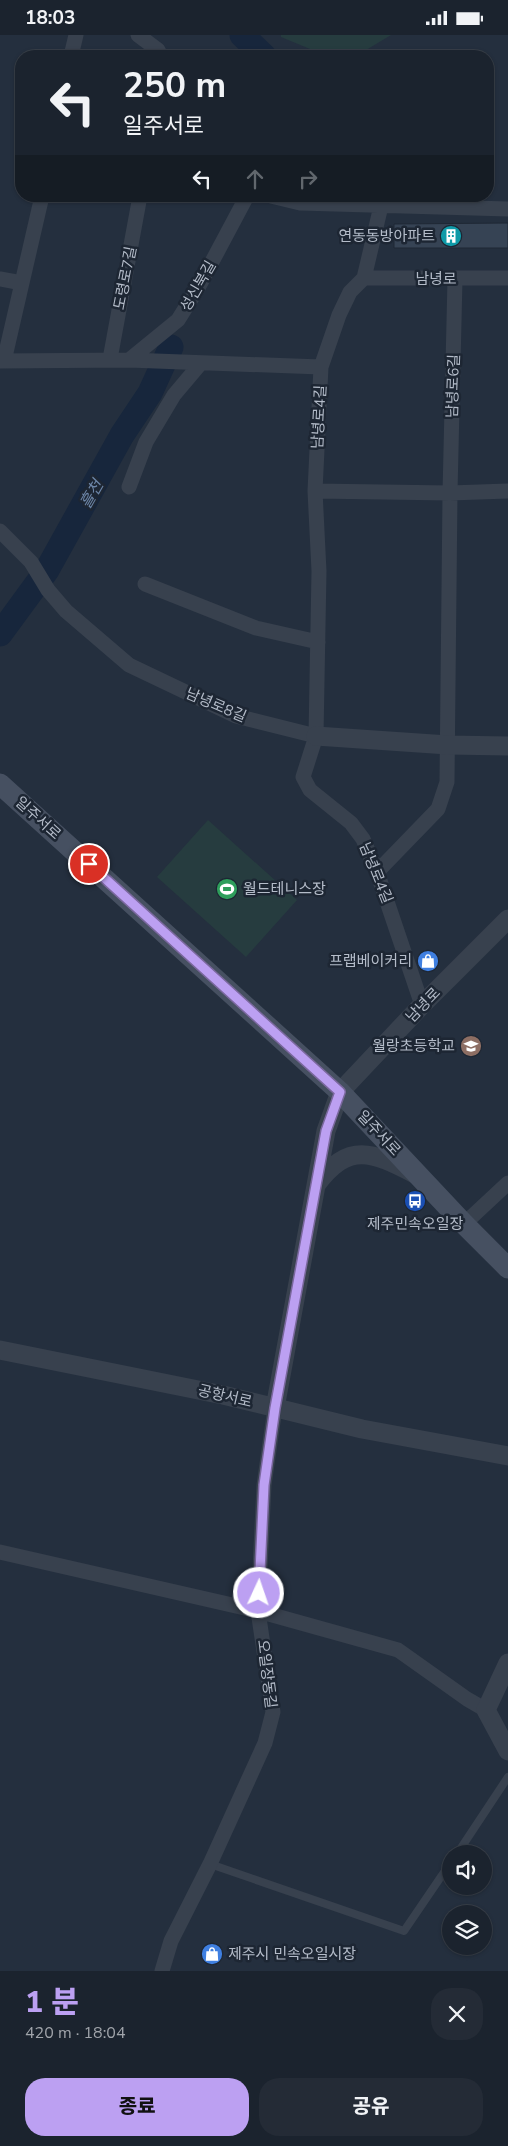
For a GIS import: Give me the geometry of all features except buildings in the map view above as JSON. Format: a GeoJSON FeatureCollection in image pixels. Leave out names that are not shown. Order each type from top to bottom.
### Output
{"type":"FeatureCollection","features":[{"type":"Feature","properties":{"kind":"main road","name":"일주서로"},"geometry":{"type":"LineString","coordinates":[[0,784],[340,1092],[508,1268]]}},
{"type":"Feature","properties":{"kind":"street"},"geometry":{"type":"LineString","coordinates":[[72,50],[76,35]]}},
{"type":"Feature","properties":{"kind":"street"},"geometry":{"type":"LineString","coordinates":[[138,35],[158,50]]}},
{"type":"Feature","properties":{"kind":"street"},"geometry":{"type":"LineString","coordinates":[[41,202],[2,361],[110,359],[321,367]]}},
{"type":"Feature","properties":{"kind":"street","name":"도령로7길"},"geometry":{"type":"LineString","coordinates":[[110,359],[139,202]]}},
{"type":"Feature","properties":{"kind":"street","name":"성신북길"},"geometry":{"type":"LineString","coordinates":[[130,360],[178,320],[198,289],[244,202]]}},
{"type":"Feature","properties":{"kind":"street"},"geometry":{"type":"LineString","coordinates":[[296,202],[508,209]]}},
{"type":"Feature","properties":{"kind":"street","name":"남녕로4길"},"geometry":{"type":"LineString","coordinates":[[381,206],[364,278],[350,292],[339,315],[321,367],[316,491],[319,571],[316,736],[303,777],[310,790],[351,823],[363,839],[378,872],[422,1005]]}},
{"type":"Feature","properties":{"kind":"street","name":"남녕로"},"geometry":{"type":"LineString","coordinates":[[364,278],[508,278]]}},
{"type":"Feature","properties":{"kind":"street"},"geometry":{"type":"LineString","coordinates":[[0,279],[22,283]]}},
{"type":"Feature","properties":{"kind":"street","name":"남녕로6길"},"geometry":{"type":"LineString","coordinates":[[448,745],[450,493],[455,279]]}},
{"type":"Feature","properties":{"kind":"street"},"geometry":{"type":"LineString","coordinates":[[129,487],[146,441],[174,395],[201,363]]}},
{"type":"Feature","properties":{"kind":"street"},"geometry":{"type":"LineString","coordinates":[[316,491],[450,493],[508,491]]}},
{"type":"Feature","properties":{"kind":"street","name":"남녕로8길"},"geometry":{"type":"LineString","coordinates":[[0,531],[31,562],[48,589],[66,611],[129,665],[236,716],[316,736],[448,745],[508,746]]}},
{"type":"Feature","properties":{"kind":"street"},"geometry":{"type":"LineString","coordinates":[[145,584],[256,627],[318,642]]}},
{"type":"Feature","properties":{"kind":"street"},"geometry":{"type":"LineString","coordinates":[[378,872],[438,809],[447,782],[448,745]]}},
{"type":"Feature","properties":{"kind":"street","name":"남녕로"},"geometry":{"type":"LineString","coordinates":[[340,1092],[422,1005],[508,919]]}},
{"type":"Feature","properties":{"kind":"street","name":"오일장동길"},"geometry":{"type":"LineString","coordinates":[[162,1971],[171,1941],[210,1864],[265,1743],[273,1712],[258,1611],[264,1485],[275,1408],[326,1131],[340,1092]]}},
{"type":"Feature","properties":{"kind":"street"},"geometry":{"type":"LineString","coordinates":[[316,1186],[332,1167],[350,1155],[358,1153],[382,1159],[420,1176]]}},
{"type":"Feature","properties":{"kind":"street"},"geometry":{"type":"LineString","coordinates":[[464,1224],[508,1183]]}},
{"type":"Feature","properties":{"kind":"street","name":"공항서로"},"geometry":{"type":"LineString","coordinates":[[0,1350],[223,1395],[362,1429],[508,1456]]}},
{"type":"Feature","properties":{"kind":"street"},"geometry":{"type":"LineString","coordinates":[[0,1552],[258,1611],[398,1650],[467,1699],[486,1710],[508,1751]]}},
{"type":"Feature","properties":{"kind":"street"},"geometry":{"type":"LineString","coordinates":[[486,1710],[508,1663]]}},
{"type":"Feature","properties":{"kind":"lane"},"geometry":{"type":"LineString","coordinates":[[462,1845],[508,1777]]}},
{"type":"Feature","properties":{"kind":"lane"},"geometry":{"type":"LineString","coordinates":[[210,1864],[404,1931],[442,1875]]}},
{"type":"Feature","properties":{"kind":"green space"},"geometry":{"type":"Polygon","coordinates":[[[281,35],[391,35],[366,50],[312,50],[281,37],[281,35]]]}},
{"type":"Feature","properties":{"kind":"green space","name":"월드테니스장"},"geometry":{"type":"Polygon","coordinates":[[[208,820],[297,900],[246,957],[157,877],[208,820]]]}},
{"type":"Feature","properties":{"kind":"waterway","name":"흘천"},"geometry":{"type":"LineString","coordinates":[[242,35],[258,50]]}},
{"type":"Feature","properties":{"kind":"waterway","name":"흘천"},"geometry":{"type":"LineString","coordinates":[[0,634],[47,570],[122,435],[150,393],[171,347]]}},
{"type":"Feature","properties":{"kind":"place","name":"연동동방아파트"},"geometry":{"type":"Point","coordinates":[451,236]}},
{"type":"Feature","properties":{"kind":"place","name":"월드테니스장"},"geometry":{"type":"Point","coordinates":[227,889]}},
{"type":"Feature","properties":{"kind":"place","name":"프랩베이커리"},"geometry":{"type":"Point","coordinates":[428,961]}},
{"type":"Feature","properties":{"kind":"place","name":"월랑초등학교"},"geometry":{"type":"Point","coordinates":[471,1046]}},
{"type":"Feature","properties":{"kind":"place","name":"제주민속오일장"},"geometry":{"type":"Point","coordinates":[415,1201]}},
{"type":"Feature","properties":{"kind":"place","name":"제주시 민속오일시장"},"geometry":{"type":"Point","coordinates":[212,1954]}},
{"type":"Feature","properties":{"kind":"route"},"geometry":{"type":"LineString","coordinates":[[89,864],[340,1092],[326,1131],[275,1408],[264,1485],[259,1593]]}}]}
